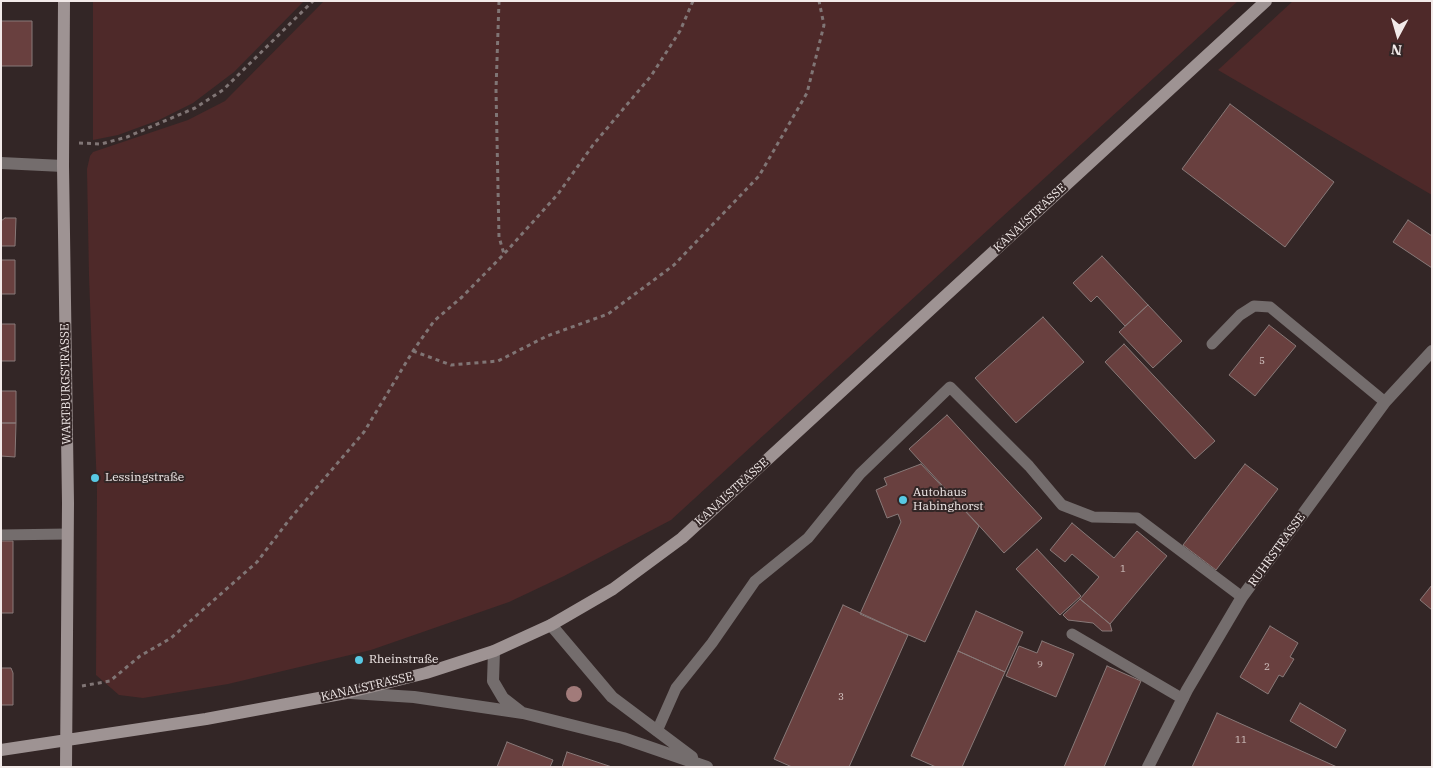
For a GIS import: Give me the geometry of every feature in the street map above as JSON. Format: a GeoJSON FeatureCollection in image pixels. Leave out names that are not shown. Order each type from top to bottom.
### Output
{"type":"FeatureCollection","features":[{"type":"Feature","properties":{"kind":"main road","name":"WARTBURGSTRASSE"},"geometry":{"type":"LineString","coordinates":[[64,1],[63,166],[68,534],[66,767]]}},
{"type":"Feature","properties":{"kind":"main road","name":"KANALSTRASSE"},"geometry":{"type":"LineString","coordinates":[[1,750],[206,719],[346,693],[426,673],[494,651],[551,625],[613,589],[682,538],[1266,1]]}},
{"type":"Feature","properties":{"kind":"street"},"geometry":{"type":"LineString","coordinates":[[1,163],[63,166]]}},
{"type":"Feature","properties":{"kind":"street","name":"RUHRSTRASSE"},"geometry":{"type":"LineString","coordinates":[[1148,767],[1183,699],[1242,597],[1385,402],[1432,351]]}},
{"type":"Feature","properties":{"kind":"street"},"geometry":{"type":"LineString","coordinates":[[551,625],[612,697],[703,765]]}},
{"type":"Feature","properties":{"kind":"street"},"geometry":{"type":"LineString","coordinates":[[494,651],[493,680],[503,698],[523,713]]}},
{"type":"Feature","properties":{"kind":"street"},"geometry":{"type":"LineString","coordinates":[[346,693],[414,697],[523,713],[623,738],[703,765]]}},
{"type":"Feature","properties":{"kind":"lane"},"geometry":{"type":"LineString","coordinates":[[1212,344],[1240,315],[1254,306],[1270,307],[1385,402]]}},
{"type":"Feature","properties":{"kind":"lane"},"geometry":{"type":"LineString","coordinates":[[657,731],[676,688],[712,643],[755,581],[808,538],[860,474],[950,387],[1029,466],[1062,505],[1093,517],[1137,518],[1242,597]]}},
{"type":"Feature","properties":{"kind":"lane"},"geometry":{"type":"LineString","coordinates":[[1,535],[68,534]]}},
{"type":"Feature","properties":{"kind":"lane"},"geometry":{"type":"LineString","coordinates":[[1072,634],[1183,699]]}},
{"type":"Feature","properties":{"kind":"path"},"geometry":{"type":"LineString","coordinates":[[64,142],[101,144],[110,142],[155,126],[196,108],[223,90],[313,1]]}},
{"type":"Feature","properties":{"kind":"path"},"geometry":{"type":"LineString","coordinates":[[499,1],[496,90],[499,237],[504,254]]}},
{"type":"Feature","properties":{"kind":"path"},"geometry":{"type":"LineString","coordinates":[[66,689],[110,682],[140,656],[171,638],[257,562],[289,520],[364,432],[413,351],[434,321],[462,297],[504,254],[558,194],[594,145],[651,76],[680,31],[693,1]]}},
{"type":"Feature","properties":{"kind":"path"},"geometry":{"type":"LineString","coordinates":[[413,351],[452,365],[498,361],[547,336],[608,314],[674,265],[760,176],[807,93],[824,25],[819,1]]}},
{"type":"Feature","properties":{"kind":"shaded area"},"geometry":{"type":"Polygon","coordinates":[[[93,1],[304,1],[234,72],[193,103],[159,120],[118,135],[93,140],[93,1]]]}},
{"type":"Feature","properties":{"kind":"shaded area"},"geometry":{"type":"Polygon","coordinates":[[[324,1],[1238,1],[671,520],[564,576],[509,602],[371,650],[228,684],[143,698],[119,695],[96,675],[97,490],[87,169],[90,156],[93,152],[188,120],[225,101],[324,1]]]}},
{"type":"Feature","properties":{"kind":"shaded area"},"geometry":{"type":"Polygon","coordinates":[[[1293,1],[1432,1],[1432,195],[1218,70],[1293,1]]]}},
{"type":"Feature","properties":{"kind":"building"},"geometry":{"type":"Polygon","coordinates":[[[1,21],[32,21],[32,66],[1,66],[1,21]]]}},
{"type":"Feature","properties":{"kind":"building"},"geometry":{"type":"Polygon","coordinates":[[[1230,104],[1334,182],[1285,247],[1182,169],[1230,104]]]}},
{"type":"Feature","properties":{"kind":"building"},"geometry":{"type":"Polygon","coordinates":[[[5,218],[16,218],[15,246],[1,246],[1,221],[5,218]]]}},
{"type":"Feature","properties":{"kind":"building"},"geometry":{"type":"Polygon","coordinates":[[[1408,220],[1432,236],[1432,268],[1393,242],[1408,220]]]}},
{"type":"Feature","properties":{"kind":"building"},"geometry":{"type":"Polygon","coordinates":[[[1102,256],[1148,305],[1125,326],[1097,296],[1091,302],[1073,283],[1102,256]]]}},
{"type":"Feature","properties":{"kind":"building"},"geometry":{"type":"Polygon","coordinates":[[[1,260],[15,260],[15,294],[1,294],[1,260]]]}},
{"type":"Feature","properties":{"kind":"building"},"geometry":{"type":"Polygon","coordinates":[[[1148,305],[1182,341],[1153,368],[1119,332],[1148,305]]]}},
{"type":"Feature","properties":{"kind":"building"},"geometry":{"type":"Polygon","coordinates":[[[1043,317],[1084,362],[1016,423],[975,378],[1043,317]]]}},
{"type":"Feature","properties":{"kind":"building"},"geometry":{"type":"Polygon","coordinates":[[[1,324],[15,324],[15,361],[1,361],[1,324]]]}},
{"type":"Feature","properties":{"kind":"building"},"geometry":{"type":"Polygon","coordinates":[[[1269,325],[1296,346],[1255,396],[1229,375],[1269,325]]]}},
{"type":"Feature","properties":{"kind":"building"},"geometry":{"type":"Polygon","coordinates":[[[1124,344],[1215,441],[1195,459],[1105,362],[1124,344]]]}},
{"type":"Feature","properties":{"kind":"building"},"geometry":{"type":"Polygon","coordinates":[[[1,391],[16,391],[16,423],[1,423],[1,391]]]}},
{"type":"Feature","properties":{"kind":"building"},"geometry":{"type":"Polygon","coordinates":[[[947,415],[1042,518],[1004,553],[909,449],[947,415]]]}},
{"type":"Feature","properties":{"kind":"building"},"geometry":{"type":"Polygon","coordinates":[[[1,423],[16,423],[15,457],[1,456],[1,423]]]}},
{"type":"Feature","properties":{"kind":"building"},"geometry":{"type":"Polygon","coordinates":[[[921,464],[979,526],[925,642],[860,614],[901,522],[898,514],[887,518],[876,490],[887,485],[884,478],[921,464]]]}},
{"type":"Feature","properties":{"kind":"building"},"geometry":{"type":"Polygon","coordinates":[[[1245,464],[1278,489],[1216,570],[1183,545],[1245,464]]]}},
{"type":"Feature","properties":{"kind":"building"},"geometry":{"type":"Polygon","coordinates":[[[1072,523],[1114,558],[1137,531],[1167,556],[1110,624],[1080,599],[1099,577],[1072,554],[1065,562],[1050,550],[1072,523]]]}},
{"type":"Feature","properties":{"kind":"building"},"geometry":{"type":"Polygon","coordinates":[[[1,541],[13,541],[13,613],[1,613],[1,541]]]}},
{"type":"Feature","properties":{"kind":"building"},"geometry":{"type":"Polygon","coordinates":[[[1037,549],[1081,596],[1060,615],[1016,569],[1037,549]]]}},
{"type":"Feature","properties":{"kind":"building"},"geometry":{"type":"Polygon","coordinates":[[[1432,585],[1432,610],[1420,600],[1432,585]]]}},
{"type":"Feature","properties":{"kind":"building"},"geometry":{"type":"Polygon","coordinates":[[[1080,599],[1110,624],[1112,631],[1102,631],[1093,623],[1068,620],[1063,615],[1080,599]]]}},
{"type":"Feature","properties":{"kind":"building"},"geometry":{"type":"Polygon","coordinates":[[[843,605],[908,635],[849,767],[792,767],[774,759],[843,605]]]}},
{"type":"Feature","properties":{"kind":"building"},"geometry":{"type":"Polygon","coordinates":[[[976,611],[1023,632],[1005,672],[958,651],[976,611]]]}},
{"type":"Feature","properties":{"kind":"building"},"geometry":{"type":"Polygon","coordinates":[[[1270,626],[1298,643],[1290,657],[1294,659],[1283,677],[1279,675],[1268,694],[1240,677],[1270,626]]]}},
{"type":"Feature","properties":{"kind":"building"},"geometry":{"type":"Polygon","coordinates":[[[1042,641],[1074,654],[1056,697],[1006,676],[1019,646],[1037,653],[1042,641]]]}},
{"type":"Feature","properties":{"kind":"building"},"geometry":{"type":"Polygon","coordinates":[[[958,651],[1005,672],[962,767],[936,767],[911,756],[958,651]]]}},
{"type":"Feature","properties":{"kind":"building"},"geometry":{"type":"Polygon","coordinates":[[[1107,666],[1141,681],[1104,767],[1064,767],[1107,666]]]}},
{"type":"Feature","properties":{"kind":"building"},"geometry":{"type":"Polygon","coordinates":[[[1,668],[11,668],[13,673],[13,705],[1,705],[1,668]]]}},
{"type":"Feature","properties":{"kind":"building"},"geometry":{"type":"Polygon","coordinates":[[[1300,703],[1346,730],[1336,748],[1290,721],[1300,703]]]}},
{"type":"Feature","properties":{"kind":"building"},"geometry":{"type":"Polygon","coordinates":[[[1217,713],[1337,767],[1192,767],[1217,713]]]}},
{"type":"Feature","properties":{"kind":"building"},"geometry":{"type":"Polygon","coordinates":[[[507,742],[553,760],[550,767],[497,767],[507,742]]]}},
{"type":"Feature","properties":{"kind":"building"},"geometry":{"type":"Polygon","coordinates":[[[567,752],[612,767],[562,767],[567,752]]]}},
{"type":"Feature","properties":{"kind":"place","name":"Lessingstraße"},"geometry":{"type":"Point","coordinates":[95,478]}},
{"type":"Feature","properties":{"kind":"place","name":"Autohaus Habinghorst"},"geometry":{"type":"Point","coordinates":[903,500]}},
{"type":"Feature","properties":{"kind":"place","name":"Rheinstraße"},"geometry":{"type":"Point","coordinates":[359,660]}}]}
